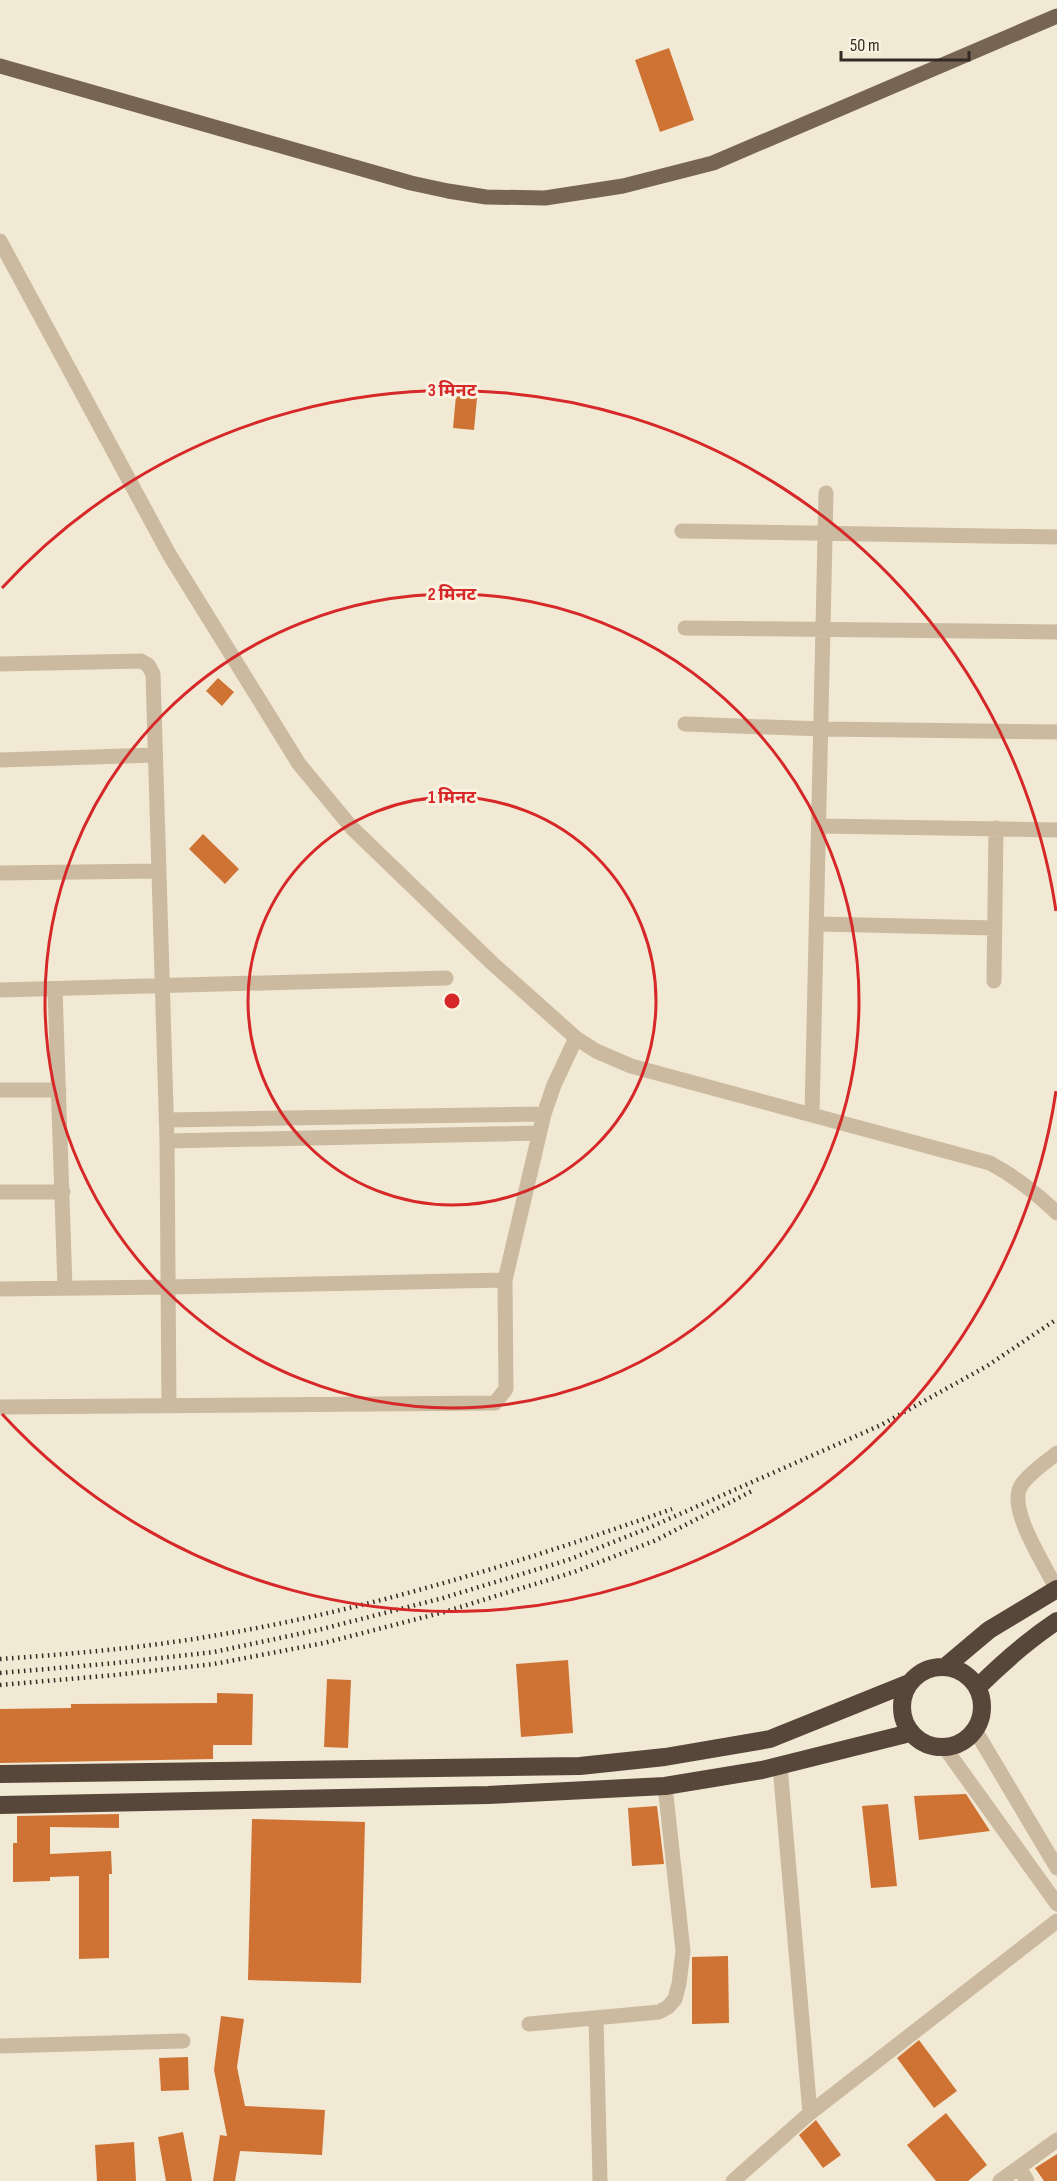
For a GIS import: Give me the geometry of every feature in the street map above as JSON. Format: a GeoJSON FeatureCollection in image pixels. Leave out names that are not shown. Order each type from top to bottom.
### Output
{"type":"FeatureCollection","features":[{"type":"Feature","properties":{"kind":"highway"},"geometry":{"type":"LineString","coordinates":[[945,1667],[989,1630],[1057,1589]]}},
{"type":"Feature","properties":{"kind":"highway"},"geometry":{"type":"LineString","coordinates":[[977,1688],[1032,1637],[1057,1621]]}},
{"type":"Feature","properties":{"kind":"highway"},"geometry":{"type":"LineString","coordinates":[[0,1774],[591,1765],[665,1757],[770,1739],[909,1683],[925,1671],[945,1667],[958,1670],[969,1677],[977,1688],[982,1701],[982,1714],[975,1730],[958,1745],[945,1748],[932,1747],[920,1742],[910,1733],[901,1708],[903,1695],[909,1683]]}},
{"type":"Feature","properties":{"kind":"highway"},"geometry":{"type":"LineString","coordinates":[[0,1805],[488,1795],[665,1786],[780,1766],[910,1733]]}},
{"type":"Feature","properties":{"kind":"main road"},"geometry":{"type":"LineString","coordinates":[[0,66],[448,191],[486,197],[545,198],[623,186],[713,163],[1057,16]]}},
{"type":"Feature","properties":{"kind":"street"},"geometry":{"type":"LineString","coordinates":[[0,241],[169,554],[299,764],[352,828],[492,963],[576,1038],[596,1051],[632,1066],[990,1163],[1015,1176],[1057,1213]]}},
{"type":"Feature","properties":{"kind":"street"},"geometry":{"type":"LineString","coordinates":[[812,1115],[826,493]]}},
{"type":"Feature","properties":{"kind":"street"},"geometry":{"type":"LineString","coordinates":[[681,531],[1057,537]]}},
{"type":"Feature","properties":{"kind":"street"},"geometry":{"type":"LineString","coordinates":[[685,628],[1057,632]]}},
{"type":"Feature","properties":{"kind":"street"},"geometry":{"type":"LineString","coordinates":[[0,664],[132,661],[147,665],[153,674],[167,1141],[169,1406]]}},
{"type":"Feature","properties":{"kind":"street"},"geometry":{"type":"LineString","coordinates":[[685,724],[822,729],[1057,732]]}},
{"type":"Feature","properties":{"kind":"street"},"geometry":{"type":"LineString","coordinates":[[0,759],[155,755]]}},
{"type":"Feature","properties":{"kind":"street"},"geometry":{"type":"LineString","coordinates":[[820,826],[1057,830]]}},
{"type":"Feature","properties":{"kind":"street"},"geometry":{"type":"LineString","coordinates":[[994,981],[996,828]]}},
{"type":"Feature","properties":{"kind":"street"},"geometry":{"type":"LineString","coordinates":[[0,873],[158,871]]}},
{"type":"Feature","properties":{"kind":"street"},"geometry":{"type":"LineString","coordinates":[[818,924],[995,928]]}},
{"type":"Feature","properties":{"kind":"street"},"geometry":{"type":"LineString","coordinates":[[0,990],[446,978]]}},
{"type":"Feature","properties":{"kind":"street"},"geometry":{"type":"LineString","coordinates":[[55,989],[65,1288]]}},
{"type":"Feature","properties":{"kind":"street"},"geometry":{"type":"LineString","coordinates":[[0,1407],[495,1403],[506,1389],[505,1280],[544,1114],[576,1038]]}},
{"type":"Feature","properties":{"kind":"street"},"geometry":{"type":"LineString","coordinates":[[0,1090],[59,1090]]}},
{"type":"Feature","properties":{"kind":"street"},"geometry":{"type":"LineString","coordinates":[[166,1120],[544,1114]]}},
{"type":"Feature","properties":{"kind":"street"},"geometry":{"type":"LineString","coordinates":[[167,1141],[539,1133]]}},
{"type":"Feature","properties":{"kind":"street"},"geometry":{"type":"LineString","coordinates":[[0,1192],[63,1192]]}},
{"type":"Feature","properties":{"kind":"street"},"geometry":{"type":"LineString","coordinates":[[0,1288],[505,1280]]}},
{"type":"Feature","properties":{"kind":"street"},"geometry":{"type":"LineString","coordinates":[[1057,1453],[1021,1485],[1017,1503],[1021,1518],[1057,1589]]}},
{"type":"Feature","properties":{"kind":"street"},"geometry":{"type":"LineString","coordinates":[[975,1730],[1057,1868]]}},
{"type":"Feature","properties":{"kind":"street"},"geometry":{"type":"LineString","coordinates":[[945,1748],[1057,1904]]}},
{"type":"Feature","properties":{"kind":"street"},"geometry":{"type":"LineString","coordinates":[[780,1766],[810,2113]]}},
{"type":"Feature","properties":{"kind":"street"},"geometry":{"type":"LineString","coordinates":[[529,2024],[659,2012],[675,1999],[683,1951],[665,1786]]}},
{"type":"Feature","properties":{"kind":"street"},"geometry":{"type":"LineString","coordinates":[[733,2181],[810,2113],[1057,1921]]}},
{"type":"Feature","properties":{"kind":"street"},"geometry":{"type":"LineString","coordinates":[[596,2018],[600,2181]]}},
{"type":"Feature","properties":{"kind":"street"},"geometry":{"type":"LineString","coordinates":[[0,2046],[183,2041]]}},
{"type":"Feature","properties":{"kind":"street"},"geometry":{"type":"LineString","coordinates":[[1000,2181],[1023,2174],[1057,2140]]}},
{"type":"Feature","properties":{"kind":"building"},"geometry":{"type":"Polygon","coordinates":[[[669,48],[694,120],[660,132],[635,60],[669,48]]]}},
{"type":"Feature","properties":{"kind":"building"},"geometry":{"type":"Polygon","coordinates":[[[456,396],[477,398],[474,430],[453,428],[456,396]]]}},
{"type":"Feature","properties":{"kind":"building"},"geometry":{"type":"Polygon","coordinates":[[[218,678],[234,692],[222,706],[206,691],[218,678]]]}},
{"type":"Feature","properties":{"kind":"building"},"geometry":{"type":"Polygon","coordinates":[[[203,834],[239,869],[225,884],[189,849],[203,834]]]}},
{"type":"Feature","properties":{"kind":"building"},"geometry":{"type":"Polygon","coordinates":[[[568,1660],[573,1733],[521,1737],[516,1664],[568,1660]]]}},
{"type":"Feature","properties":{"kind":"building"},"geometry":{"type":"Polygon","coordinates":[[[327,1679],[351,1680],[348,1748],[324,1747],[327,1679]]]}},
{"type":"Feature","properties":{"kind":"building"},"geometry":{"type":"Polygon","coordinates":[[[217,1693],[253,1694],[252,1745],[213,1745],[213,1759],[0,1763],[0,1709],[71,1708],[71,1704],[217,1703],[217,1693]]]}},
{"type":"Feature","properties":{"kind":"building"},"geometry":{"type":"Polygon","coordinates":[[[966,1794],[990,1831],[919,1840],[914,1796],[966,1794]]]}},
{"type":"Feature","properties":{"kind":"building"},"geometry":{"type":"Polygon","coordinates":[[[888,1804],[897,1886],[871,1888],[862,1806],[888,1804]]]}},
{"type":"Feature","properties":{"kind":"building"},"geometry":{"type":"Polygon","coordinates":[[[657,1806],[664,1864],[632,1866],[628,1808],[657,1806]]]}},
{"type":"Feature","properties":{"kind":"building"},"geometry":{"type":"Polygon","coordinates":[[[119,1814],[119,1828],[50,1827],[50,1854],[111,1851],[109,1958],[79,1959],[79,1876],[50,1877],[50,1881],[13,1882],[13,1843],[17,1843],[17,1816],[119,1814]]]}},
{"type":"Feature","properties":{"kind":"building"},"geometry":{"type":"Polygon","coordinates":[[[252,1819],[365,1822],[361,1983],[248,1980],[252,1819]]]}},
{"type":"Feature","properties":{"kind":"building"},"geometry":{"type":"Polygon","coordinates":[[[728,1956],[729,2023],[692,2024],[692,1957],[728,1956]]]}},
{"type":"Feature","properties":{"kind":"building"},"geometry":{"type":"Polygon","coordinates":[[[221,2016],[244,2019],[237,2067],[245,2106],[325,2110],[322,2155],[240,2151],[235,2181],[213,2181],[220,2135],[227,2136],[214,2070],[221,2016]]]}},
{"type":"Feature","properties":{"kind":"building"},"geometry":{"type":"Polygon","coordinates":[[[919,2040],[957,2091],[934,2108],[897,2058],[919,2040]]]}},
{"type":"Feature","properties":{"kind":"building"},"geometry":{"type":"Polygon","coordinates":[[[188,2057],[189,2090],[161,2091],[159,2058],[188,2057]]]}},
{"type":"Feature","properties":{"kind":"building"},"geometry":{"type":"Polygon","coordinates":[[[946,2113],[987,2165],[968,2181],[936,2181],[907,2145],[946,2113]]]}},
{"type":"Feature","properties":{"kind":"building"},"geometry":{"type":"Polygon","coordinates":[[[816,2120],[841,2155],[823,2168],[799,2135],[816,2120]]]}},
{"type":"Feature","properties":{"kind":"building"},"geometry":{"type":"Polygon","coordinates":[[[183,2132],[192,2181],[166,2181],[158,2137],[183,2132]]]}},
{"type":"Feature","properties":{"kind":"building"},"geometry":{"type":"Polygon","coordinates":[[[134,2142],[136,2181],[97,2181],[95,2145],[134,2142]]]}},
{"type":"Feature","properties":{"kind":"building"},"geometry":{"type":"Polygon","coordinates":[[[1057,2154],[1057,2181],[1044,2181],[1035,2168],[1057,2154]]]}},
{"type":"Feature","properties":{"kind":"railway"},"geometry":{"type":"LineString","coordinates":[[0,1673],[214,1652],[322,1629],[443,1598],[568,1560],[646,1529],[881,1425],[987,1366],[1057,1319]]}},
{"type":"Feature","properties":{"kind":"railway"},"geometry":{"type":"LineString","coordinates":[[0,1685],[214,1664],[324,1643],[444,1612],[574,1572],[654,1541],[752,1491]]}},
{"type":"Feature","properties":{"kind":"railway"},"geometry":{"type":"LineString","coordinates":[[0,1659],[159,1644],[329,1613],[502,1566],[672,1509]]}}]}
